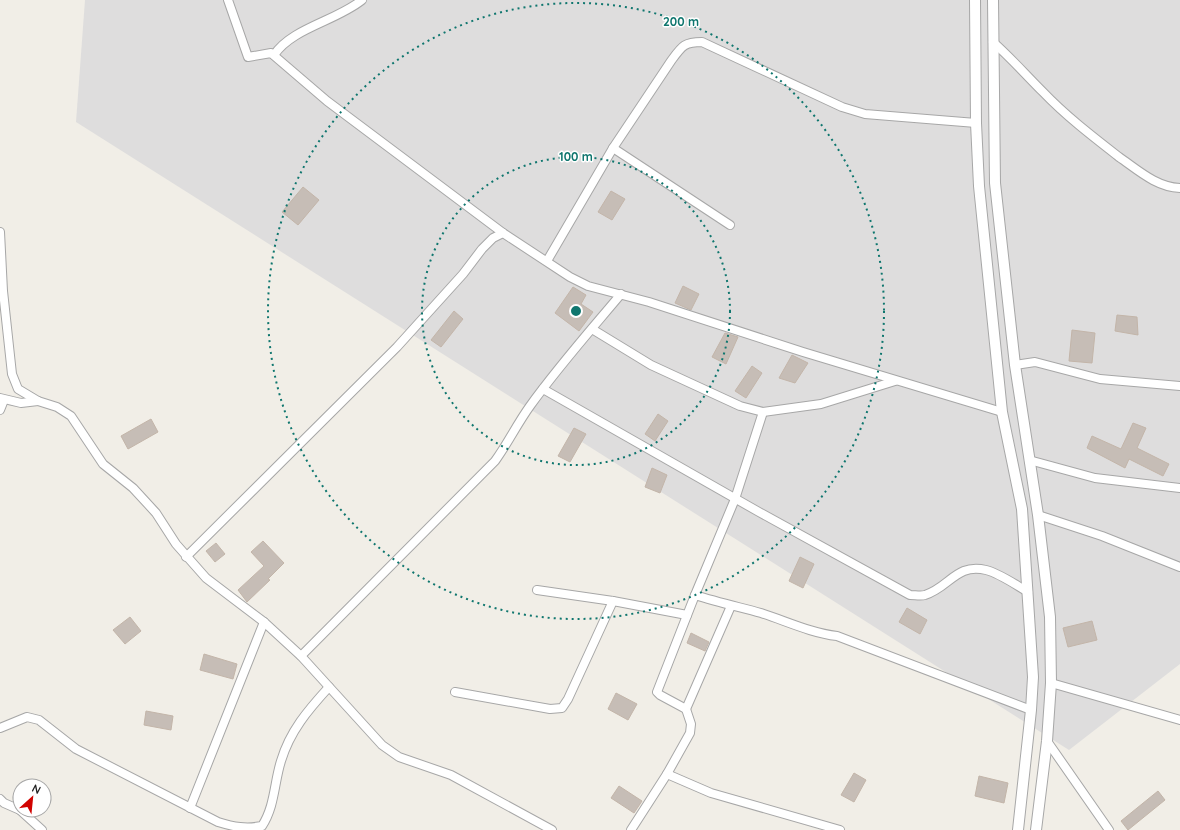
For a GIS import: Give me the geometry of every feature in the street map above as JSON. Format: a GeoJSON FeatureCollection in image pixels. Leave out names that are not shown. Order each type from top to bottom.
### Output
{"type":"FeatureCollection","features":[{"type":"Feature","properties":{"kind":"street"},"geometry":{"type":"LineString","coordinates":[[228,0],[246,56],[250,58],[267,53],[274,55],[297,77],[340,111],[503,233],[570,277],[588,286],[700,317],[896,380],[1002,412]]}},
{"type":"Feature","properties":{"kind":"street"},"geometry":{"type":"LineString","coordinates":[[274,55],[281,46],[292,37],[319,25],[362,0]]}},
{"type":"Feature","properties":{"kind":"street"},"geometry":{"type":"LineString","coordinates":[[975,0],[978,186],[1002,412],[1022,509],[1033,677],[1031,710],[1018,830]]}},
{"type":"Feature","properties":{"kind":"street"},"geometry":{"type":"LineString","coordinates":[[993,0],[995,183],[1015,365],[1038,514],[1050,617],[1052,682],[1047,741],[1036,830]]}},
{"type":"Feature","properties":{"kind":"street"},"geometry":{"type":"LineString","coordinates":[[547,261],[613,148],[671,61],[680,49],[688,42],[702,42],[842,107],[865,114],[976,123]]}},
{"type":"Feature","properties":{"kind":"street"},"geometry":{"type":"LineString","coordinates":[[993,42],[1015,61],[1043,92],[1082,129],[1138,171],[1160,184],[1180,188]]}},
{"type":"Feature","properties":{"kind":"street"},"geometry":{"type":"LineString","coordinates":[[613,148],[730,225]]}},
{"type":"Feature","properties":{"kind":"street"},"geometry":{"type":"LineString","coordinates":[[0,232],[3,291],[12,374],[18,389],[38,401],[57,407],[71,416],[86,436],[103,464],[133,488],[156,513],[186,557],[206,578],[264,622],[301,656],[382,745],[399,757],[451,775],[552,830]]}},
{"type":"Feature","properties":{"kind":"street"},"geometry":{"type":"LineString","coordinates":[[186,557],[397,347],[463,274],[482,249],[493,238],[503,233]]}},
{"type":"Feature","properties":{"kind":"street"},"geometry":{"type":"LineString","coordinates":[[301,656],[495,461],[507,445],[516,426],[543,389],[621,294]]}},
{"type":"Feature","properties":{"kind":"street"},"geometry":{"type":"LineString","coordinates":[[592,328],[652,365],[740,406],[763,412],[782,411],[821,404],[896,380]]}},
{"type":"Feature","properties":{"kind":"street"},"geometry":{"type":"LineString","coordinates":[[1015,365],[1036,362],[1100,379],[1180,386]]}},
{"type":"Feature","properties":{"kind":"street"},"geometry":{"type":"LineString","coordinates":[[543,389],[910,595],[924,595],[939,588],[957,572],[969,569],[987,570],[1028,592]]}},
{"type":"Feature","properties":{"kind":"street"},"geometry":{"type":"LineString","coordinates":[[0,410],[2,399],[21,402],[38,401]]}},
{"type":"Feature","properties":{"kind":"street"},"geometry":{"type":"LineString","coordinates":[[686,709],[657,692],[735,498],[763,412]]}},
{"type":"Feature","properties":{"kind":"street"},"geometry":{"type":"LineString","coordinates":[[1029,460],[1095,478],[1180,488]]}},
{"type":"Feature","properties":{"kind":"street"},"geometry":{"type":"LineString","coordinates":[[1038,514],[1102,536],[1180,567]]}},
{"type":"Feature","properties":{"kind":"street"},"geometry":{"type":"LineString","coordinates":[[537,590],[613,601],[687,615]]}},
{"type":"Feature","properties":{"kind":"street"},"geometry":{"type":"LineString","coordinates":[[696,595],[760,613],[816,632],[837,636],[1031,710]]}},
{"type":"Feature","properties":{"kind":"street"},"geometry":{"type":"LineString","coordinates":[[455,692],[550,709],[562,708],[568,699],[613,601]]}},
{"type":"Feature","properties":{"kind":"street"},"geometry":{"type":"LineString","coordinates":[[631,830],[667,774],[690,733],[691,724],[686,709],[731,606]]}},
{"type":"Feature","properties":{"kind":"street"},"geometry":{"type":"LineString","coordinates":[[190,808],[264,622]]}},
{"type":"Feature","properties":{"kind":"street"},"geometry":{"type":"LineString","coordinates":[[1052,682],[1180,720]]}},
{"type":"Feature","properties":{"kind":"street"},"geometry":{"type":"LineString","coordinates":[[0,728],[27,717],[39,720],[76,749],[190,808],[218,822],[250,828],[262,826],[268,817],[280,763],[287,742],[300,720],[329,687]]}},
{"type":"Feature","properties":{"kind":"street"},"geometry":{"type":"LineString","coordinates":[[1047,741],[1109,830]]}},
{"type":"Feature","properties":{"kind":"street"},"geometry":{"type":"LineString","coordinates":[[667,774],[711,793],[840,830]]}},
{"type":"Feature","properties":{"kind":"street"},"geometry":{"type":"LineString","coordinates":[[0,799],[4,804],[12,807]]}},
{"type":"Feature","properties":{"kind":"street"},"geometry":{"type":"LineString","coordinates":[[29,818],[42,830]]}},
{"type":"Feature","properties":{"kind":"shaded area"},"geometry":{"type":"Polygon","coordinates":[[[85,0],[1180,0],[1180,664],[1069,750],[76,122],[85,0]]]}},
{"type":"Feature","properties":{"kind":"building"},"geometry":{"type":"Polygon","coordinates":[[[303,187],[319,200],[298,225],[282,212],[303,187]]]}},
{"type":"Feature","properties":{"kind":"building"},"geometry":{"type":"Polygon","coordinates":[[[611,191],[625,199],[612,220],[598,212],[611,191]]]}},
{"type":"Feature","properties":{"kind":"building"},"geometry":{"type":"Polygon","coordinates":[[[683,286],[699,294],[691,310],[675,303],[683,286]]]}},
{"type":"Feature","properties":{"kind":"building"},"geometry":{"type":"Polygon","coordinates":[[[573,287],[586,295],[581,304],[593,312],[579,331],[555,313],[573,287]]]}},
{"type":"Feature","properties":{"kind":"building"},"geometry":{"type":"Polygon","coordinates":[[[454,311],[463,319],[441,347],[431,340],[454,311]]]}},
{"type":"Feature","properties":{"kind":"building"},"geometry":{"type":"Polygon","coordinates":[[[1117,315],[1137,317],[1138,335],[1115,331],[1117,315]]]}},
{"type":"Feature","properties":{"kind":"building"},"geometry":{"type":"Polygon","coordinates":[[[1072,330],[1095,333],[1092,363],[1069,361],[1072,330]]]}},
{"type":"Feature","properties":{"kind":"building"},"geometry":{"type":"Polygon","coordinates":[[[725,333],[738,337],[726,364],[712,357],[725,333]]]}},
{"type":"Feature","properties":{"kind":"building"},"geometry":{"type":"Polygon","coordinates":[[[792,355],[808,363],[795,383],[779,378],[792,355]]]}},
{"type":"Feature","properties":{"kind":"building"},"geometry":{"type":"Polygon","coordinates":[[[752,366],[762,373],[746,398],[735,391],[752,366]]]}},
{"type":"Feature","properties":{"kind":"building"},"geometry":{"type":"Polygon","coordinates":[[[658,414],[668,421],[655,441],[645,434],[658,414]]]}},
{"type":"Feature","properties":{"kind":"building"},"geometry":{"type":"Polygon","coordinates":[[[151,419],[158,432],[128,449],[121,436],[151,419]]]}},
{"type":"Feature","properties":{"kind":"building"},"geometry":{"type":"Polygon","coordinates":[[[1133,423],[1146,428],[1137,448],[1169,464],[1163,476],[1129,459],[1125,468],[1087,448],[1092,436],[1121,449],[1133,423]]]}},
{"type":"Feature","properties":{"kind":"building"},"geometry":{"type":"Polygon","coordinates":[[[574,428],[586,434],[570,462],[558,456],[574,428]]]}},
{"type":"Feature","properties":{"kind":"building"},"geometry":{"type":"Polygon","coordinates":[[[652,468],[667,475],[660,493],[645,487],[652,468]]]}},
{"type":"Feature","properties":{"kind":"building"},"geometry":{"type":"Polygon","coordinates":[[[263,541],[284,563],[268,579],[270,580],[247,602],[238,590],[264,566],[251,552],[263,541]]]}},
{"type":"Feature","properties":{"kind":"building"},"geometry":{"type":"Polygon","coordinates":[[[216,543],[225,554],[215,562],[206,551],[216,543]]]}},
{"type":"Feature","properties":{"kind":"building"},"geometry":{"type":"Polygon","coordinates":[[[800,557],[814,564],[803,588],[789,581],[800,557]]]}},
{"type":"Feature","properties":{"kind":"building"},"geometry":{"type":"Polygon","coordinates":[[[907,608],[927,620],[920,634],[899,622],[907,608]]]}},
{"type":"Feature","properties":{"kind":"building"},"geometry":{"type":"Polygon","coordinates":[[[130,617],[141,631],[125,644],[113,630],[130,617]]]}},
{"type":"Feature","properties":{"kind":"building"},"geometry":{"type":"Polygon","coordinates":[[[1092,621],[1097,640],[1068,647],[1063,628],[1092,621]]]}},
{"type":"Feature","properties":{"kind":"building"},"geometry":{"type":"Polygon","coordinates":[[[691,633],[709,642],[705,651],[687,643],[691,633]]]}},
{"type":"Feature","properties":{"kind":"building"},"geometry":{"type":"Polygon","coordinates":[[[204,654],[237,664],[233,679],[200,670],[204,654]]]}},
{"type":"Feature","properties":{"kind":"building"},"geometry":{"type":"Polygon","coordinates":[[[616,693],[637,704],[628,720],[608,709],[616,693]]]}},
{"type":"Feature","properties":{"kind":"building"},"geometry":{"type":"Polygon","coordinates":[[[146,711],[173,716],[171,730],[144,725],[146,711]]]}},
{"type":"Feature","properties":{"kind":"building"},"geometry":{"type":"Polygon","coordinates":[[[854,773],[866,780],[854,802],[841,795],[854,773]]]}},
{"type":"Feature","properties":{"kind":"building"},"geometry":{"type":"Polygon","coordinates":[[[979,776],[1008,783],[1004,803],[975,796],[979,776]]]}},
{"type":"Feature","properties":{"kind":"building"},"geometry":{"type":"Polygon","coordinates":[[[619,786],[642,801],[634,813],[611,798],[619,786]]]}},
{"type":"Feature","properties":{"kind":"building"},"geometry":{"type":"Polygon","coordinates":[[[1158,791],[1165,800],[1128,830],[1121,821],[1158,791]]]}}]}
